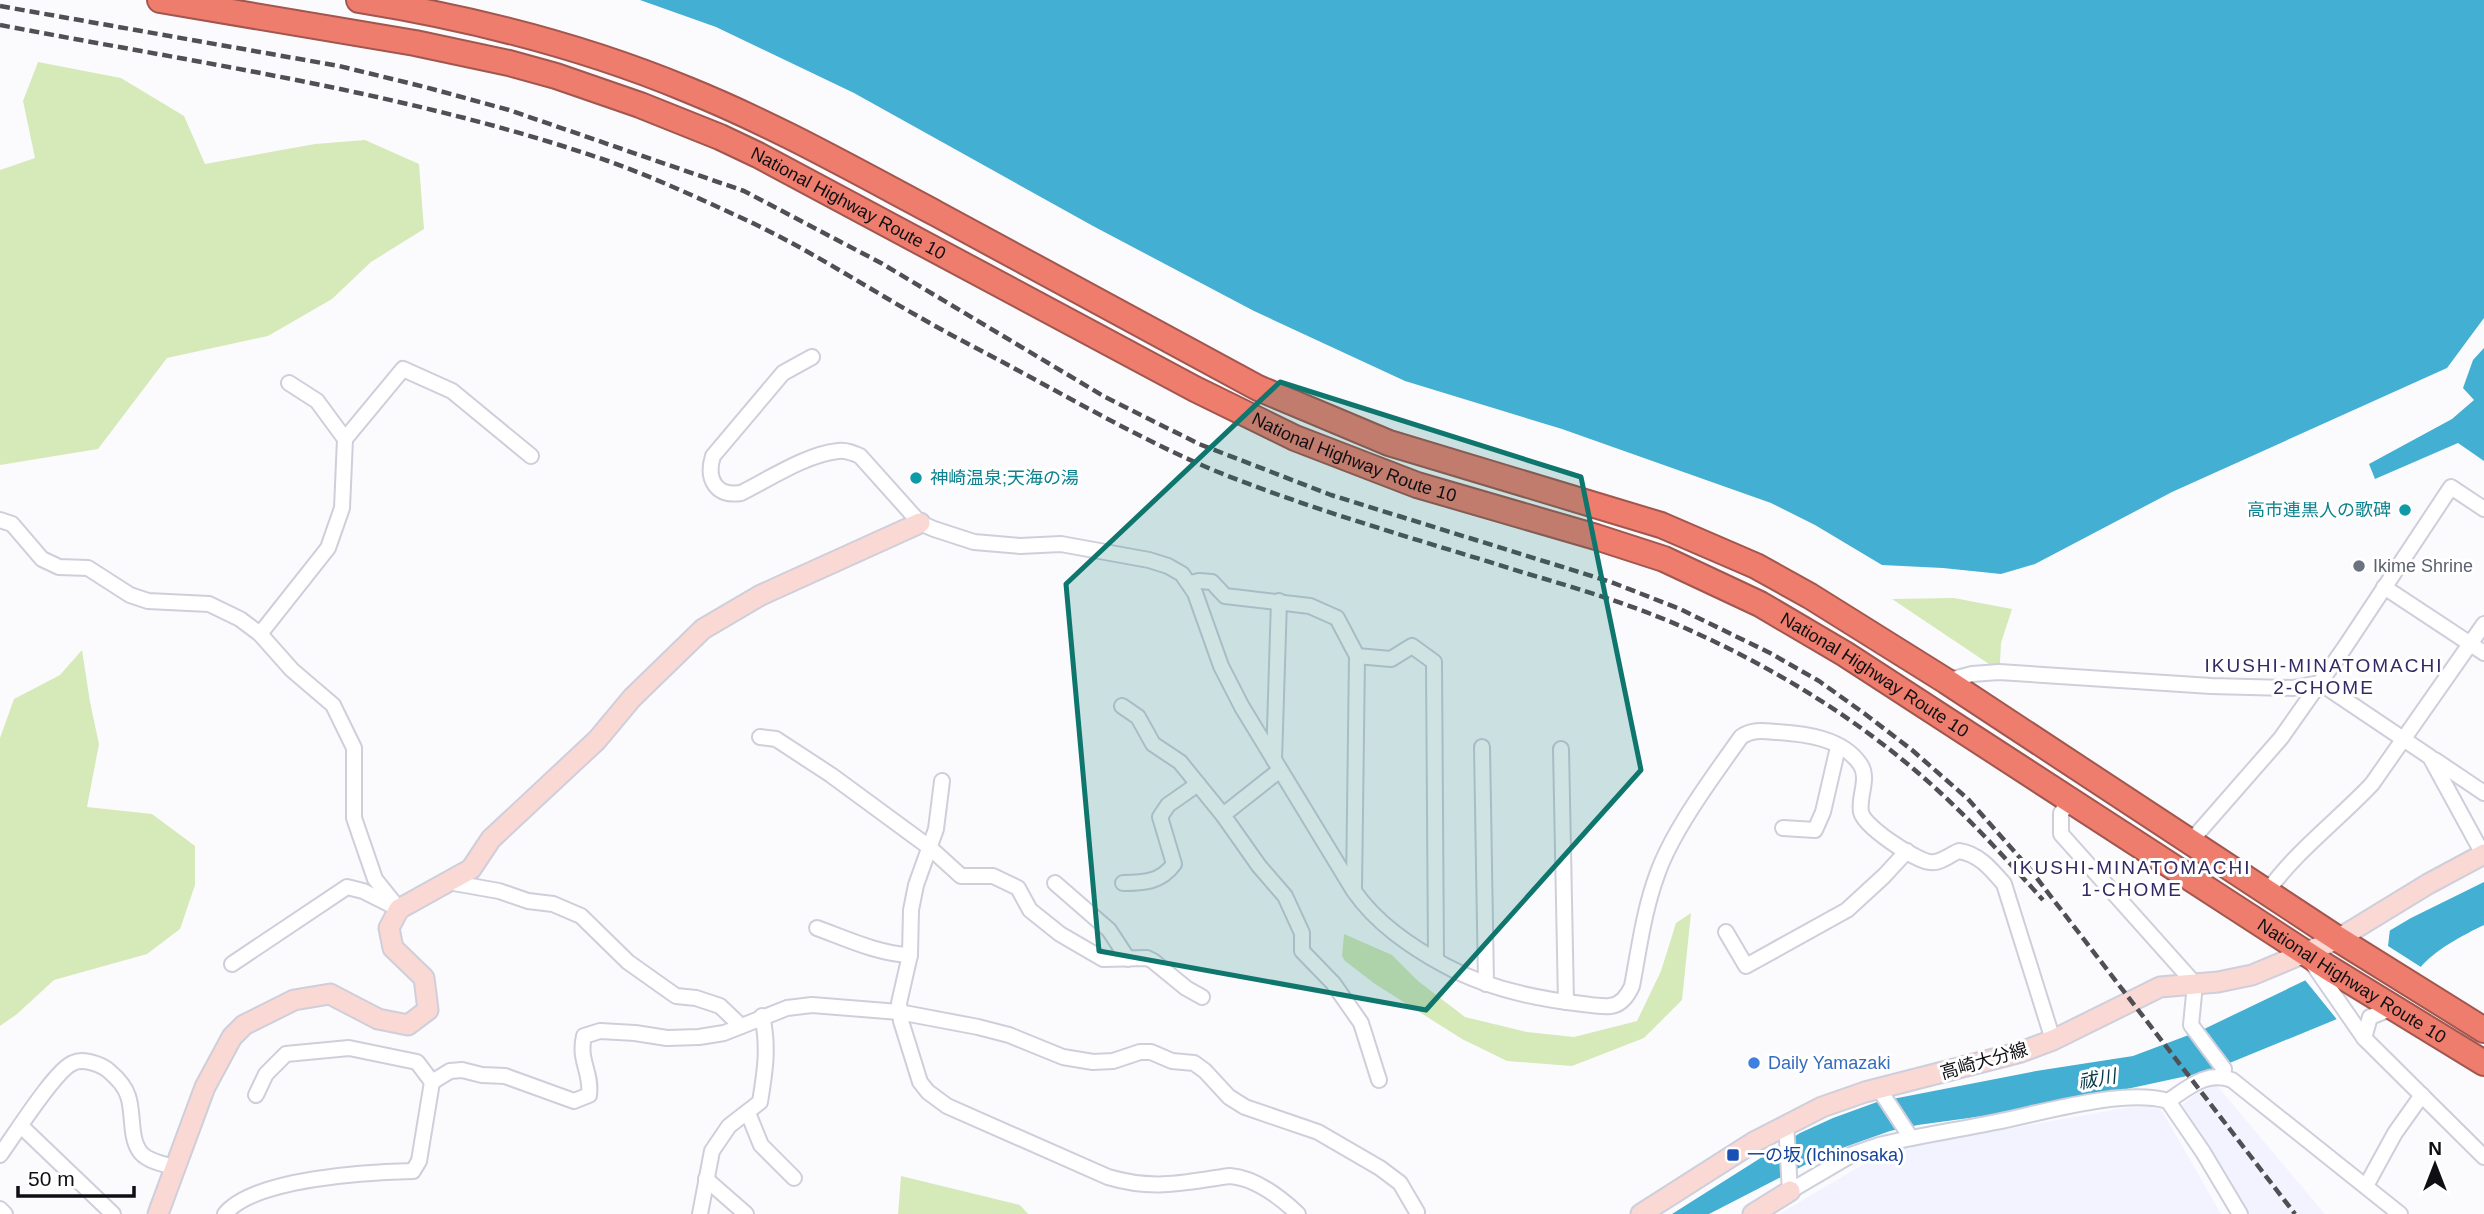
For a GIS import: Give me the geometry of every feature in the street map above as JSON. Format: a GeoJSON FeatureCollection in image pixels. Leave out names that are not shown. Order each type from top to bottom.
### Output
{"type":"FeatureCollection","features":[{"type":"Feature","properties":{"kind":"highway","name":"National Highway Route 10"},"geometry":{"type":"LineString","coordinates":[[160,0],[415,43],[509,63],[599,90],[720,137],[1239,412],[1295,438],[1417,485],[1664,559],[1725,586],[1806,629],[2316,964],[2484,1063]]}},
{"type":"Feature","properties":{"kind":"highway","name":"National Highway Route 10"},"geometry":{"type":"LineString","coordinates":[[359,0],[490,26],[592,54],[733,108],[792,136],[1258,388],[1389,443],[1661,525],[1756,566],[1810,596],[1946,681],[2347,944],[2484,1030]]}},
{"type":"Feature","properties":{"kind":"street"},"geometry":{"type":"LineString","coordinates":[[812,357],[783,373],[713,456],[709,468],[711,481],[716,486],[733,494],[741,492],[813,458],[839,451],[850,452],[860,456],[920,523],[974,542],[1020,546],[1061,544],[1149,560],[1182,574],[1190,583],[1221,666],[1277,765],[1354,891],[1373,915],[1436,959],[1486,984],[1566,1002],[1610,1006],[1627,996],[1632,986],[1647,908],[1657,873],[1676,834],[1741,737],[1756,731],[1808,734],[1838,747],[1862,767],[1864,776],[1861,812],[1864,819],[1907,851],[1928,862],[1939,862],[1959,851],[1968,852],[1988,865],[2004,884],[2053,1040]]}},
{"type":"Feature","properties":{"kind":"street"},"geometry":{"type":"LineString","coordinates":[[260,634],[328,548],[342,508],[345,439],[402,369],[452,391],[531,456]]}},
{"type":"Feature","properties":{"kind":"street"},"geometry":{"type":"LineString","coordinates":[[289,383],[317,401],[345,439]]}},
{"type":"Feature","properties":{"kind":"street"},"geometry":{"type":"LineString","coordinates":[[2190,842],[2281,738],[2451,487],[2484,509]]}},
{"type":"Feature","properties":{"kind":"street"},"geometry":{"type":"LineString","coordinates":[[0,520],[12,524],[42,559],[59,567],[88,568],[130,595],[148,601],[209,604],[240,619],[260,634],[292,670],[334,705],[354,748],[354,818],[374,878],[399,909]]}},
{"type":"Feature","properties":{"kind":"street"},"geometry":{"type":"LineString","coordinates":[[158,1214],[205,1087],[224,1049],[244,1025],[294,1000],[330,994],[378,1019],[408,1025],[428,1010],[424,978],[393,948],[389,928],[399,909],[471,869],[491,839],[597,740],[632,698],[704,629],[761,595],[920,523]]}},
{"type":"Feature","properties":{"kind":"street"},"geometry":{"type":"LineString","coordinates":[[1190,583],[1212,582],[1224,596],[1310,606],[1337,618],[1357,656],[1354,891]]}},
{"type":"Feature","properties":{"kind":"street"},"geometry":{"type":"LineString","coordinates":[[2384,587],[2484,653]]}},
{"type":"Feature","properties":{"kind":"street"},"geometry":{"type":"LineString","coordinates":[[1223,814],[1277,765],[1279,601]]}},
{"type":"Feature","properties":{"kind":"street"},"geometry":{"type":"LineString","coordinates":[[2267,892],[2299,853],[2350,808],[2372,784],[2484,624]]}},
{"type":"Feature","properties":{"kind":"street"},"geometry":{"type":"LineString","coordinates":[[1357,656],[1391,659],[1412,646],[1434,662],[1436,959]]}},
{"type":"Feature","properties":{"kind":"street"},"geometry":{"type":"LineString","coordinates":[[1946,681],[1972,674],[1999,672],[2211,686],[2293,688],[2320,683],[2484,793]]}},
{"type":"Feature","properties":{"kind":"street"},"geometry":{"type":"LineString","coordinates":[[1122,706],[1138,717],[1153,744],[1180,762],[1285,896],[1302,933],[1301,951],[1333,983],[1361,1023],[1379,1080]]}},
{"type":"Feature","properties":{"kind":"street"},"geometry":{"type":"LineString","coordinates":[[760,737],[776,739],[850,789],[929,847],[961,876],[993,876],[1018,888],[1030,910],[1060,934],[1103,959],[1147,958],[1202,997]]}},
{"type":"Feature","properties":{"kind":"street"},"geometry":{"type":"LineString","coordinates":[[1482,747],[1486,984]]}},
{"type":"Feature","properties":{"kind":"street"},"geometry":{"type":"LineString","coordinates":[[1783,828],[1815,830],[1823,812],[1838,747]]}},
{"type":"Feature","properties":{"kind":"street"},"geometry":{"type":"LineString","coordinates":[[1561,749],[1566,1002]]}},
{"type":"Feature","properties":{"kind":"street"},"geometry":{"type":"LineString","coordinates":[[2430,757],[2484,855]]}},
{"type":"Feature","properties":{"kind":"street"},"geometry":{"type":"LineString","coordinates":[[942,781],[936,829],[916,886],[911,910],[910,955],[899,1003],[912,1063],[920,1082],[928,1092],[947,1106],[1108,1177],[1167,1186],[1230,1176],[1239,1177],[1266,1190],[1298,1214]]}},
{"type":"Feature","properties":{"kind":"street"},"geometry":{"type":"LineString","coordinates":[[1123,883],[1144,883],[1166,876],[1174,864],[1160,817],[1168,805],[1198,783]]}},
{"type":"Feature","properties":{"kind":"street"},"geometry":{"type":"LineString","coordinates":[[2070,800],[2061,814],[2061,835],[2194,984],[2191,1025],[2223,1073],[2400,1214]]}},
{"type":"Feature","properties":{"kind":"street"},"geometry":{"type":"LineString","coordinates":[[2484,830],[2484,855]]}},
{"type":"Feature","properties":{"kind":"street"},"geometry":{"type":"LineString","coordinates":[[1726,932],[1746,966],[1847,910],[1907,851]]}},
{"type":"Feature","properties":{"kind":"street","name":"高崎大分線"},"geometry":{"type":"LineString","coordinates":[[1641,1214],[1733,1155],[1786,1131],[1822,1107],[1988,1062],[2053,1040],[2160,986],[2218,982],[2316,964],[2428,884],[2484,855]]}},
{"type":"Feature","properties":{"kind":"street"},"geometry":{"type":"LineString","coordinates":[[448,882],[499,891],[528,901],[553,904],[581,916],[628,962],[676,996],[696,998],[720,1006],[741,1026]]}},
{"type":"Feature","properties":{"kind":"street"},"geometry":{"type":"LineString","coordinates":[[1055,883],[1110,930],[1128,959]]}},
{"type":"Feature","properties":{"kind":"street"},"geometry":{"type":"LineString","coordinates":[[232,964],[347,887],[363,891],[399,909]]}},
{"type":"Feature","properties":{"kind":"street"},"geometry":{"type":"LineString","coordinates":[[817,928],[866,946],[910,955]]}},
{"type":"Feature","properties":{"kind":"street"},"geometry":{"type":"LineString","coordinates":[[2316,964],[2348,1018],[2364,1038],[2484,1157]]}},
{"type":"Feature","properties":{"kind":"street"},"geometry":{"type":"LineString","coordinates":[[2364,1038],[2370,1017],[2386,1003]]}},
{"type":"Feature","properties":{"kind":"street"},"geometry":{"type":"LineString","coordinates":[[432,1082],[450,1071],[462,1070],[482,1075],[505,1076],[573,1101],[589,1095],[590,1084],[580,1051],[584,1036],[600,1031],[667,1038],[699,1037],[724,1033],[787,1008],[812,1005],[899,1012],[999,1032],[1063,1057],[1093,1062],[1113,1061],[1145,1051],[1177,1063],[1194,1063],[1229,1097],[1245,1107],[1318,1132],[1380,1168],[1400,1183],[1419,1213]]}},
{"type":"Feature","properties":{"kind":"street"},"geometry":{"type":"LineString","coordinates":[[699,1214],[712,1151],[729,1126],[760,1102],[767,1062],[767,1037],[762,1016]]}},
{"type":"Feature","properties":{"kind":"street"},"geometry":{"type":"LineString","coordinates":[[225,1214],[248,1198],[282,1186],[355,1172],[413,1171],[419,1161],[432,1082],[417,1062],[349,1048],[286,1054],[266,1074],[256,1095]]}},
{"type":"Feature","properties":{"kind":"street"},"geometry":{"type":"LineString","coordinates":[[0,1155],[60,1073],[74,1062],[86,1062],[104,1067],[128,1092],[136,1143],[141,1153],[176,1167]]}},
{"type":"Feature","properties":{"kind":"street"},"geometry":{"type":"LineString","coordinates":[[2168,1101],[2201,1080],[2223,1073]]}},
{"type":"Feature","properties":{"kind":"street"},"geometry":{"type":"LineString","coordinates":[[1881,1092],[1909,1135]]}},
{"type":"Feature","properties":{"kind":"street"},"geometry":{"type":"LineString","coordinates":[[2366,1186],[2395,1133],[2422,1095]]}},
{"type":"Feature","properties":{"kind":"street"},"geometry":{"type":"LineString","coordinates":[[1753,1214],[1790,1186],[1853,1154],[1909,1135],[2122,1099],[2156,1098],[2168,1101],[2203,1152],[2240,1214]]}},
{"type":"Feature","properties":{"kind":"street"},"geometry":{"type":"LineString","coordinates":[[748,1113],[761,1145],[794,1178]]}},
{"type":"Feature","properties":{"kind":"street"},"geometry":{"type":"LineString","coordinates":[[21,1126],[113,1214]]}},
{"type":"Feature","properties":{"kind":"street"},"geometry":{"type":"LineString","coordinates":[[1786,1131],[1790,1186]]}},
{"type":"Feature","properties":{"kind":"street"},"geometry":{"type":"LineString","coordinates":[[706,1179],[746,1214]]}},
{"type":"Feature","properties":{"kind":"street"},"geometry":{"type":"LineString","coordinates":[[0,1209],[5,1214]]}},
{"type":"Feature","properties":{"kind":"highlighted area"},"geometry":{"type":"Polygon","coordinates":[[[1280,382],[1581,477],[1641,770],[1426,1010],[1099,951],[1066,584],[1280,382]]]}},
{"type":"Feature","properties":{"kind":"shaded area"},"geometry":{"type":"Polygon","coordinates":[[[2213,1081],[2325,1214],[2250,1214],[2182,1105],[2213,1081]]]}},
{"type":"Feature","properties":{"kind":"shaded area"},"geometry":{"type":"Polygon","coordinates":[[[2147,1106],[2161,1109],[2221,1214],[1779,1214],[1886,1151],[2123,1108],[2147,1106]]]}},
{"type":"Feature","properties":{"kind":"green space"},"geometry":{"type":"Polygon","coordinates":[[[38,62],[121,78],[184,116],[205,164],[315,144],[365,140],[419,164],[424,229],[371,262],[332,299],[268,336],[167,358],[98,449],[0,465],[0,170],[35,158],[23,101],[38,62]]]}},
{"type":"Feature","properties":{"kind":"green space"},"geometry":{"type":"Polygon","coordinates":[[[1954,598],[2012,609],[2001,643],[2000,663],[1995,668],[1892,599],[1954,598]]]}},
{"type":"Feature","properties":{"kind":"green space"},"geometry":{"type":"Polygon","coordinates":[[[82,650],[99,744],[87,807],[152,814],[195,846],[195,885],[180,929],[147,954],[54,980],[0,1026],[0,738],[14,699],[60,675],[82,650]]]}},
{"type":"Feature","properties":{"kind":"green space"},"geometry":{"type":"Polygon","coordinates":[[[1691,913],[1682,1000],[1644,1038],[1572,1066],[1507,1061],[1462,1039],[1375,984],[1342,956],[1344,934],[1392,955],[1418,981],[1465,1017],[1527,1032],[1574,1037],[1637,1021],[1661,971],[1676,923],[1691,913]]]}},
{"type":"Feature","properties":{"kind":"green space"},"geometry":{"type":"Polygon","coordinates":[[[901,1176],[1020,1205],[1028,1214],[898,1214],[901,1176]]]}},
{"type":"Feature","properties":{"kind":"water"},"geometry":{"type":"Polygon","coordinates":[[[640,0],[2484,0],[2484,318],[2447,368],[2172,492],[2035,564],[2001,574],[1882,565],[1815,525],[1771,503],[1562,429],[1405,381],[1254,311],[1093,226],[854,93],[716,27],[640,0]]]}},
{"type":"Feature","properties":{"kind":"water"},"geometry":{"type":"Polygon","coordinates":[[[2484,348],[2484,461],[2458,443],[2375,479],[2369,464],[2452,419],[2474,400],[2463,388],[2473,360],[2484,348]]]}},
{"type":"Feature","properties":{"kind":"water","name":"祓川"},"geometry":{"type":"Polygon","coordinates":[[[2484,882],[2484,925],[2450,944],[2420,968],[2337,1019],[2210,1071],[2034,1109],[1890,1131],[1828,1153],[1709,1214],[1672,1214],[1800,1133],[1877,1102],[2036,1071],[2133,1056],[2202,1030],[2306,980],[2411,918],[2484,882]]]}},
{"type":"Feature","properties":{"kind":"pier"},"geometry":{"type":"Polygon","coordinates":[[[2390,929],[2388,946],[2424,969],[2339,1022],[2305,980],[2390,929]]]}},
{"type":"Feature","properties":{"kind":"railway"},"geometry":{"type":"LineString","coordinates":[[0,6],[339,66],[425,87],[509,110],[744,191],[881,263],[1105,397],[1199,444],[1331,495],[1611,582],[1680,609],[1770,653],[1819,681],[1865,714],[1912,750],[1968,799],[2029,868],[2295,1214]]}},
{"type":"Feature","properties":{"kind":"railway"},"geometry":{"type":"LineString","coordinates":[[0,25],[383,98],[534,137],[608,161],[671,186],[782,238],[958,339],[1140,436],[1213,470],[1328,512],[1626,605],[1685,628],[1751,660],[1815,697],[1905,762],[1962,813],[2043,900]]}},
{"type":"Feature","properties":{"kind":"place","name":"神崎温泉;天海の湯"},"geometry":{"type":"Point","coordinates":[916,478]}},
{"type":"Feature","properties":{"kind":"place","name":"高市連黒人の歌碑"},"geometry":{"type":"Point","coordinates":[2405,510]}},
{"type":"Feature","properties":{"kind":"place","name":"Ikime Shrine"},"geometry":{"type":"Point","coordinates":[2359,566]}},
{"type":"Feature","properties":{"kind":"place","name":"Daily Yamazaki"},"geometry":{"type":"Point","coordinates":[1754,1063]}},
{"type":"Feature","properties":{"kind":"place","name":"一の坂 (Ichinosaka)"},"geometry":{"type":"Point","coordinates":[1733,1155]}},
{"type":"Feature","properties":{"kind":"district","name":"IKUSHI-MINATOMACHI 2-CHOME"},"geometry":{"type":"Point","coordinates":[2324,676]}},
{"type":"Feature","properties":{"kind":"district","name":"IKUSHI-MINATOMACHI 1-CHOME"},"geometry":{"type":"Point","coordinates":[2132,878]}}]}
